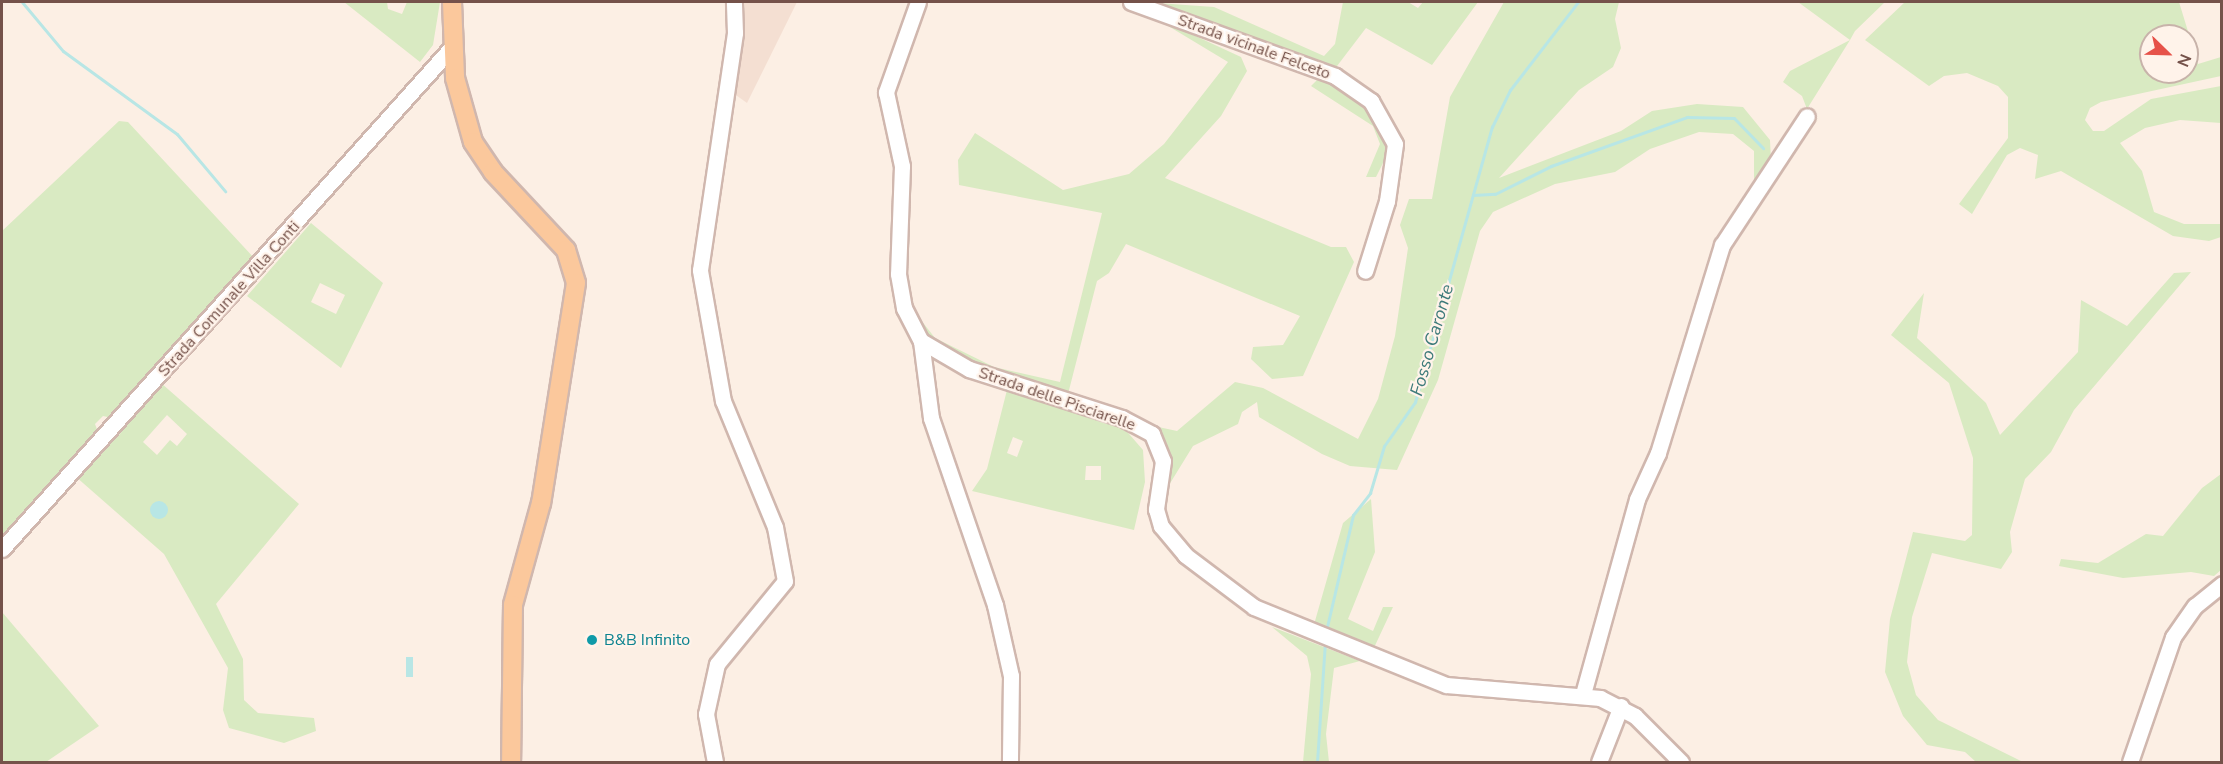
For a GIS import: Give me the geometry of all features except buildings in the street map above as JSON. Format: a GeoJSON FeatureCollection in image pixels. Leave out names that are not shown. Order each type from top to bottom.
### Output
{"type":"FeatureCollection","features":[{"type":"Feature","properties":{"kind":"main road"},"geometry":{"type":"LineString","coordinates":[[452,2],[452,47],[459,102],[473,142],[493,172],[566,250],[576,283],[543,495],[513,605],[511,762]]}},
{"type":"Feature","properties":{"kind":"street"},"geometry":{"type":"LineString","coordinates":[[715,762],[706,714],[717,664],[785,581],[776,527],[723,401],[700,270],[735,33],[734,2]]}},
{"type":"Feature","properties":{"kind":"street"},"geometry":{"type":"LineString","coordinates":[[918,2],[886,92],[902,166],[898,274],[904,308],[921,342],[931,418],[995,605],[1011,676],[1010,762]]}},
{"type":"Feature","properties":{"kind":"street","name":"Strada vicinale Felceto"},"geometry":{"type":"LineString","coordinates":[[1131,2],[1335,76],[1371,101],[1390,130],[1395,153],[1365,271]]}},
{"type":"Feature","properties":{"kind":"street","name":"Strada Comunale Villa Conti"},"geometry":{"type":"LineString","coordinates":[[2,549],[452,47]]}},
{"type":"Feature","properties":{"kind":"street"},"geometry":{"type":"LineString","coordinates":[[1583,694],[1637,499],[1658,453],[1722,245],[1807,116]]}},
{"type":"Feature","properties":{"kind":"street","name":"Strada delle Pisciarelle"},"geometry":{"type":"LineString","coordinates":[[921,342],[969,369],[1122,418],[1152,434],[1161,449],[1156,508],[1166,535],[1231,592],[1297,627],[1353,651],[1465,690],[1583,694],[1621,706],[1681,762]]}},
{"type":"Feature","properties":{"kind":"street"},"geometry":{"type":"LineString","coordinates":[[2130,762],[2173,637],[2194,606],[2222,584]]}},
{"type":"Feature","properties":{"kind":"street"},"geometry":{"type":"LineString","coordinates":[[1599,762],[1621,706]]}},
{"type":"Feature","properties":{"kind":"shaded area"},"geometry":{"type":"Polygon","coordinates":[[[734,2],[797,2],[747,103],[726,88],[734,2]]]}},
{"type":"Feature","properties":{"kind":"green space"},"geometry":{"type":"Polygon","coordinates":[[[344,2],[387,2],[388,9],[402,14],[407,2],[440,2],[433,45],[420,62],[344,2]]]}},
{"type":"Feature","properties":{"kind":"green space"},"geometry":{"type":"Polygon","coordinates":[[[1143,2],[1214,7],[1324,56],[1335,44],[1343,2],[1408,2],[1418,8],[1423,2],[1478,2],[1432,65],[1366,28],[1334,70],[1143,2]]]}},
{"type":"Feature","properties":{"kind":"green space"},"geometry":{"type":"Polygon","coordinates":[[[1504,2],[1619,2],[1615,19],[1621,48],[1613,67],[1579,90],[1499,178],[1621,131],[1652,111],[1697,104],[1743,107],[1770,140],[1771,161],[1754,182],[1754,151],[1733,134],[1699,132],[1650,149],[1615,172],[1555,184],[1493,212],[1480,231],[1438,380],[1397,470],[1350,466],[1322,454],[1259,417],[1257,402],[1242,412],[1238,424],[1193,446],[1161,498],[1149,425],[1177,431],[1235,382],[1263,388],[1358,439],[1378,399],[1395,336],[1408,248],[1400,225],[1409,199],[1432,199],[1450,97],[1504,2]]]}},
{"type":"Feature","properties":{"kind":"green space"},"geometry":{"type":"Polygon","coordinates":[[[1798,2],[1885,2],[1855,31],[1850,40],[1798,2]]]}},
{"type":"Feature","properties":{"kind":"green space"},"geometry":{"type":"Polygon","coordinates":[[[1905,2],[2179,2],[2186,24],[2139,24],[2139,84],[2184,84],[2101,102],[2090,108],[2085,120],[2093,131],[2104,131],[2151,99],[2221,86],[2221,123],[2180,120],[2145,128],[2120,143],[2142,171],[2154,212],[2184,224],[2221,224],[2221,237],[2209,241],[2173,236],[2061,171],[2035,179],[2038,155],[2020,148],[2007,155],[1972,214],[1959,204],[2008,138],[2008,97],[1998,86],[1967,73],[1944,76],[1929,86],[1865,40],[1905,2]]]}},
{"type":"Feature","properties":{"kind":"green space"},"geometry":{"type":"Polygon","coordinates":[[[1150,15],[1241,57],[1247,71],[1221,116],[1165,178],[1331,247],[1346,247],[1354,262],[1303,376],[1272,379],[1251,359],[1253,347],[1283,345],[1300,316],[1126,244],[1109,273],[1097,281],[1068,394],[971,363],[921,332],[913,310],[935,338],[994,367],[1060,382],[1102,213],[959,185],[958,160],[975,133],[1063,190],[1129,174],[1164,144],[1228,62],[1150,15]]]}},
{"type":"Feature","properties":{"kind":"green space"},"geometry":{"type":"Polygon","coordinates":[[[1850,40],[1807,109],[1802,96],[1783,82],[1790,71],[1850,40]]]}},
{"type":"Feature","properties":{"kind":"green space"},"geometry":{"type":"Polygon","coordinates":[[[2221,57],[2221,76],[2199,81],[2199,64],[2221,57]]]}},
{"type":"Feature","properties":{"kind":"green space"},"geometry":{"type":"Polygon","coordinates":[[[1317,80],[1339,85],[1375,115],[1389,151],[1376,177],[1366,177],[1380,144],[1373,126],[1311,86],[1317,80]]]}},
{"type":"Feature","properties":{"kind":"green space"},"geometry":{"type":"Polygon","coordinates":[[[119,121],[128,122],[255,259],[112,418],[103,416],[95,424],[98,432],[2,542],[2,231],[119,121]]]}},
{"type":"Feature","properties":{"kind":"green space"},"geometry":{"type":"Polygon","coordinates":[[[311,223],[383,283],[341,368],[247,296],[311,223]],[[320,283],[311,302],[336,314],[345,295],[320,283]]]}},
{"type":"Feature","properties":{"kind":"green space"},"geometry":{"type":"Polygon","coordinates":[[[2191,272],[2074,410],[2051,452],[2025,479],[2010,532],[2012,552],[2001,569],[1932,553],[1912,617],[1907,662],[1916,695],[1938,720],[2023,762],[1976,762],[1965,752],[1927,745],[1903,716],[1885,672],[1890,619],[1913,532],[1965,541],[1972,535],[1973,458],[1949,383],[1891,335],[1924,293],[1917,338],[1986,403],[2000,435],[2078,352],[2081,300],[2127,326],[2174,273],[2191,272]]]}},
{"type":"Feature","properties":{"kind":"green space"},"geometry":{"type":"Polygon","coordinates":[[[161,383],[299,504],[216,604],[243,659],[244,700],[258,713],[314,718],[316,731],[284,743],[229,728],[223,710],[228,668],[164,554],[75,476],[112,442],[111,437],[119,435],[161,383]],[[167,415],[143,442],[157,455],[170,440],[177,446],[187,434],[167,415]]]}},
{"type":"Feature","properties":{"kind":"green space"},"geometry":{"type":"Polygon","coordinates":[[[1007,390],[1123,427],[1143,450],[1145,482],[1134,530],[972,491],[987,469],[1007,390]],[[1013,437],[1007,453],[1017,457],[1023,441],[1013,437]],[[1086,466],[1085,480],[1101,480],[1101,466],[1086,466]]]}},
{"type":"Feature","properties":{"kind":"green space"},"geometry":{"type":"Polygon","coordinates":[[[2221,474],[2221,570],[2214,576],[2191,572],[2123,578],[2059,566],[2061,559],[2098,563],[2146,534],[2163,536],[2202,488],[2221,474]]]}},
{"type":"Feature","properties":{"kind":"green space"},"geometry":{"type":"Polygon","coordinates":[[[1371,499],[1375,552],[1348,619],[1373,631],[1383,607],[1393,607],[1372,652],[1313,628],[1343,523],[1371,499]]]}},
{"type":"Feature","properties":{"kind":"green space"},"geometry":{"type":"Polygon","coordinates":[[[2,612],[99,726],[46,762],[2,762],[2,612]]]}},
{"type":"Feature","properties":{"kind":"green space"},"geometry":{"type":"Polygon","coordinates":[[[1272,627],[1360,661],[1334,668],[1326,734],[1329,762],[1303,762],[1311,674],[1307,656],[1272,627]]]}},
{"type":"Feature","properties":{"kind":"water"},"geometry":{"type":"Polygon","coordinates":[[[159,501],[165,504],[168,510],[165,516],[159,519],[153,516],[150,510],[153,504],[159,501]]]}},
{"type":"Feature","properties":{"kind":"water"},"geometry":{"type":"Polygon","coordinates":[[[406,657],[413,657],[413,677],[406,677],[406,657]]]}},
{"type":"Feature","properties":{"kind":"waterway"},"geometry":{"type":"LineString","coordinates":[[22,2],[63,51],[177,134],[225,191]]}},
{"type":"Feature","properties":{"kind":"waterway","name":"Fosso Caronte"},"geometry":{"type":"LineString","coordinates":[[1326,631],[1353,515],[1370,493],[1384,446],[1415,402],[1492,127],[1510,90],[1578,2]]}},
{"type":"Feature","properties":{"kind":"waterway"},"geometry":{"type":"LineString","coordinates":[[1473,195],[1495,194],[1551,166],[1687,117],[1734,118],[1763,148]]}},
{"type":"Feature","properties":{"kind":"waterway","name":"Fosso Caronte"},"geometry":{"type":"LineString","coordinates":[[1317,762],[1325,640]]}},
{"type":"Feature","properties":{"kind":"place","name":"B&B Infinito"},"geometry":{"type":"Point","coordinates":[592,640]}}]}
